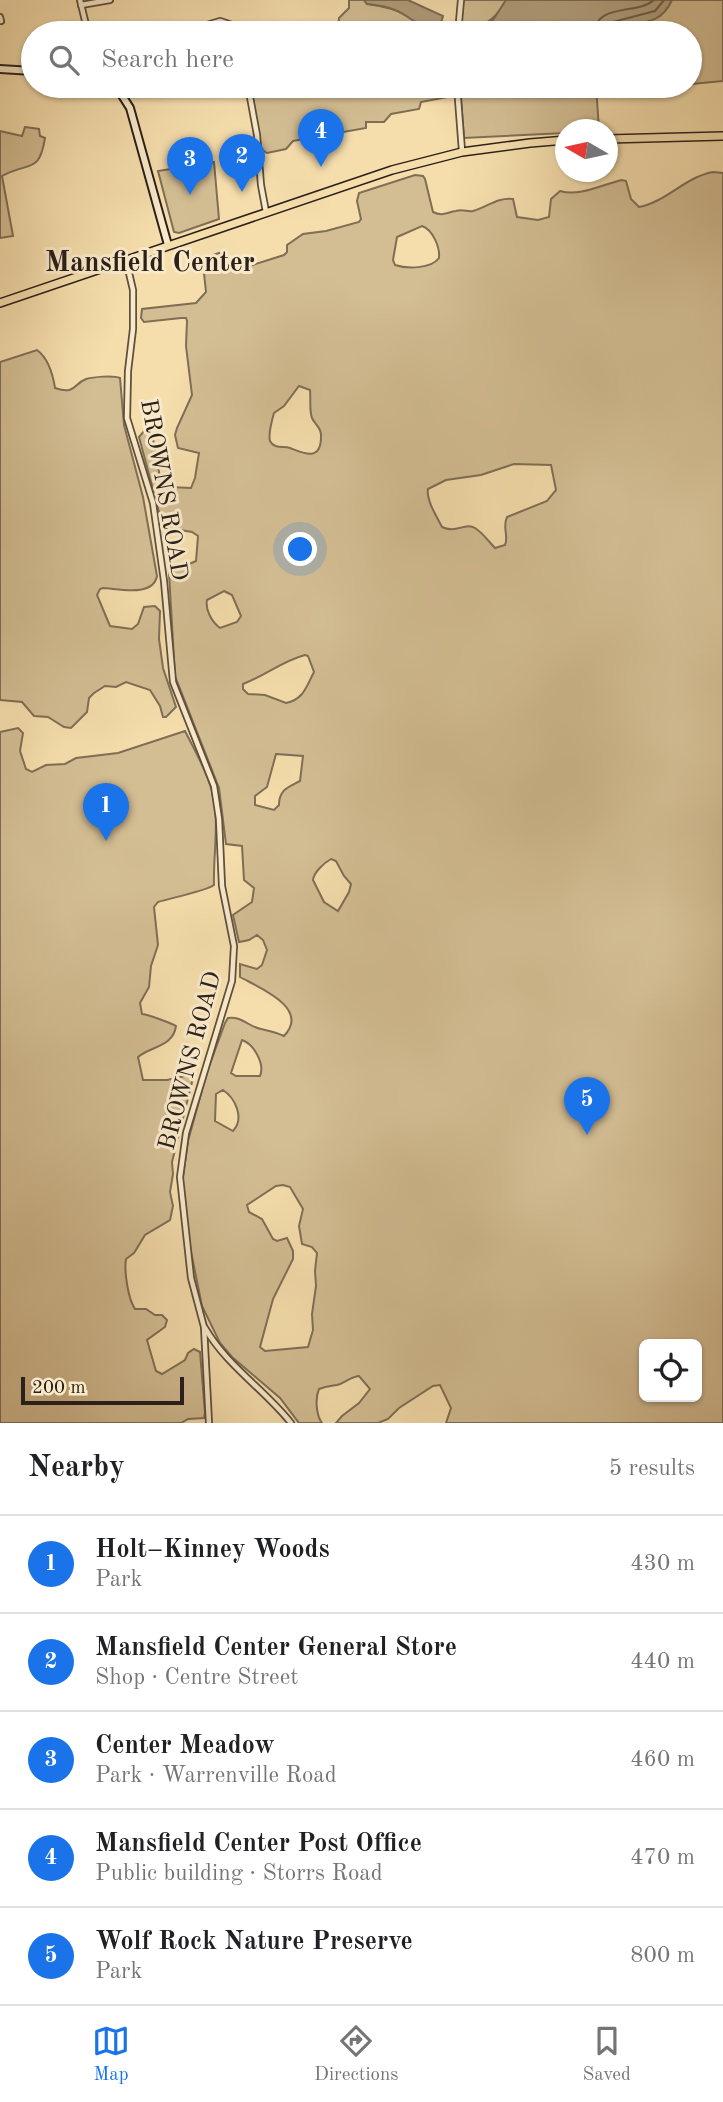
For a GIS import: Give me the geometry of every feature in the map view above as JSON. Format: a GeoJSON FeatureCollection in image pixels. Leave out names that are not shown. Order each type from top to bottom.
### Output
{"type":"FeatureCollection","features":[{"type":"Feature","properties":{"kind":"main road"},"geometry":{"type":"LineString","coordinates":[[0,69],[21,70]]}},
{"type":"Feature","properties":{"kind":"main road"},"geometry":{"type":"LineString","coordinates":[[124,98],[130,108],[168,244]]}},
{"type":"Feature","properties":{"kind":"main road"},"geometry":{"type":"LineString","coordinates":[[618,139],[723,136]]}},
{"type":"Feature","properties":{"kind":"main road"},"geometry":{"type":"LineString","coordinates":[[0,303],[395,169],[462,152],[555,142]]}},
{"type":"Feature","properties":{"kind":"street"},"geometry":{"type":"LineString","coordinates":[[85,21],[81,3],[110,0]]}},
{"type":"Feature","properties":{"kind":"street"},"geometry":{"type":"LineString","coordinates":[[459,21],[461,0]]}},
{"type":"Feature","properties":{"kind":"street"},"geometry":{"type":"LineString","coordinates":[[250,98],[266,212]]}},
{"type":"Feature","properties":{"kind":"street"},"geometry":{"type":"LineString","coordinates":[[458,98],[462,152]]}},
{"type":"Feature","properties":{"kind":"street","name":"BROWNS ROAD"},"geometry":{"type":"LineString","coordinates":[[126,259],[133,290],[127,418],[153,503],[164,581],[173,682],[215,786],[222,886],[235,955],[232,981],[186,1133],[180,1177],[191,1278],[204,1327],[209,1423]]}},
{"type":"Feature","properties":{"kind":"street"},"geometry":{"type":"LineString","coordinates":[[204,1327],[232,1365],[281,1410],[291,1423]]}},
{"type":"Feature","properties":{"kind":"shaded area"},"geometry":{"type":"Polygon","coordinates":[[[349,0],[364,0],[367,4],[399,11],[417,21],[339,21],[349,8],[349,0]]]}},
{"type":"Feature","properties":{"kind":"shaded area"},"geometry":{"type":"Polygon","coordinates":[[[463,0],[506,0],[489,21],[462,21],[463,0]]]}},
{"type":"Feature","properties":{"kind":"shaded area"},"geometry":{"type":"Polygon","coordinates":[[[621,0],[723,0],[723,81],[702,83],[702,21],[628,21],[621,0]]]}},
{"type":"Feature","properties":{"kind":"shaded area"},"geometry":{"type":"Polygon","coordinates":[[[253,98],[442,98],[421,102],[419,109],[391,114],[384,122],[366,122],[366,128],[293,141],[286,149],[267,153],[261,149],[253,98]]]}},
{"type":"Feature","properties":{"kind":"shaded area"},"geometry":{"type":"Polygon","coordinates":[[[461,98],[597,98],[598,119],[555,119],[555,133],[464,138],[461,98]]]}},
{"type":"Feature","properties":{"kind":"shaded area"},"geometry":{"type":"Polygon","coordinates":[[[25,127],[39,129],[40,136],[45,138],[43,150],[36,162],[2,176],[13,236],[0,238],[0,131],[22,136],[25,127]]]}},
{"type":"Feature","properties":{"kind":"shaded area"},"geometry":{"type":"Polygon","coordinates":[[[214,162],[219,219],[179,233],[174,232],[158,171],[214,162]]]}},
{"type":"Feature","properties":{"kind":"shaded area"},"geometry":{"type":"Polygon","coordinates":[[[713,172],[723,173],[723,1423],[446,1423],[451,1408],[440,1385],[433,1386],[399,1408],[388,1419],[378,1423],[336,1423],[359,1403],[370,1389],[359,1376],[319,1389],[317,1406],[322,1423],[299,1423],[280,1398],[232,1357],[220,1343],[202,1306],[190,1247],[182,1184],[188,1141],[207,1072],[225,1023],[228,1018],[237,1019],[284,1036],[291,1026],[291,1016],[279,1000],[240,977],[240,964],[257,969],[262,965],[267,950],[263,940],[257,935],[239,942],[233,915],[252,902],[254,888],[244,880],[242,846],[226,844],[219,788],[175,676],[169,573],[196,561],[198,536],[192,532],[163,527],[139,437],[144,431],[152,433],[161,483],[169,487],[191,488],[199,453],[178,448],[175,435],[192,395],[186,346],[186,318],[144,322],[141,318],[142,309],[196,303],[206,292],[203,264],[205,258],[219,253],[230,268],[237,270],[284,255],[287,245],[303,234],[359,222],[359,193],[415,175],[425,179],[433,212],[442,214],[460,210],[473,211],[497,201],[513,199],[517,217],[538,220],[549,217],[551,199],[560,191],[583,191],[622,180],[626,181],[631,199],[639,207],[658,200],[684,184],[713,172]],[[422,226],[397,237],[393,260],[395,265],[406,267],[430,264],[439,258],[437,244],[429,231],[422,226]],[[299,386],[284,406],[274,413],[270,441],[274,445],[310,454],[318,450],[321,434],[311,415],[310,390],[299,386]],[[514,464],[481,475],[446,480],[428,489],[428,493],[442,527],[475,528],[495,548],[505,545],[507,517],[547,501],[556,490],[551,465],[514,464]],[[224,591],[207,600],[210,616],[220,628],[237,622],[241,616],[232,595],[224,591]],[[305,655],[243,684],[243,689],[248,694],[265,695],[286,703],[297,699],[304,692],[314,672],[308,656],[305,655]],[[276,754],[267,787],[255,796],[255,805],[274,810],[279,805],[283,792],[300,781],[303,756],[276,754]],[[331,859],[322,865],[313,880],[324,902],[338,911],[351,884],[336,861],[331,859]],[[242,1040],[231,1073],[236,1076],[260,1076],[261,1071],[257,1055],[251,1046],[242,1040]],[[223,1090],[216,1094],[215,1121],[233,1131],[237,1126],[237,1109],[223,1090]],[[276,1186],[247,1205],[249,1212],[262,1219],[273,1239],[277,1241],[287,1238],[293,1251],[293,1259],[273,1299],[260,1347],[265,1351],[308,1347],[313,1330],[316,1286],[317,1253],[312,1247],[302,1244],[299,1226],[303,1209],[290,1187],[276,1186]]]}},
{"type":"Feature","properties":{"kind":"shaded area"},"geometry":{"type":"Polygon","coordinates":[[[37,350],[52,373],[55,388],[71,390],[86,379],[108,376],[120,378],[124,425],[143,497],[157,576],[154,583],[143,589],[103,588],[97,595],[110,626],[132,629],[138,624],[144,607],[155,606],[160,611],[159,639],[163,668],[176,707],[166,717],[163,717],[150,690],[126,682],[116,687],[105,686],[94,693],[89,698],[87,712],[71,728],[64,727],[48,717],[34,716],[22,702],[0,700],[0,362],[37,350]]]}},
{"type":"Feature","properties":{"kind":"shaded area"},"geometry":{"type":"Polygon","coordinates":[[[18,728],[23,733],[20,751],[26,769],[32,772],[46,765],[65,764],[76,758],[118,753],[185,731],[212,791],[216,826],[214,885],[158,902],[154,907],[158,945],[151,966],[149,987],[140,1003],[142,1014],[176,1026],[171,1038],[138,1057],[143,1080],[167,1080],[194,1074],[172,1162],[170,1192],[173,1206],[170,1220],[145,1235],[134,1253],[126,1259],[126,1277],[135,1309],[146,1309],[155,1315],[162,1315],[167,1320],[165,1327],[147,1340],[156,1371],[162,1374],[185,1360],[188,1353],[194,1349],[200,1352],[204,1418],[188,1419],[181,1423],[0,1423],[0,732],[18,728]]]}},
{"type":"Feature","properties":{"kind":"water"},"geometry":{"type":"Polygon","coordinates":[[[364,0],[408,0],[443,16],[442,21],[415,21],[395,10],[367,4],[364,0]]]}},
{"type":"Feature","properties":{"kind":"water"},"geometry":{"type":"Polygon","coordinates":[[[506,0],[672,0],[666,10],[650,21],[491,21],[506,0]]]}},
{"type":"Feature","properties":{"kind":"place","name":"Mansfield Center Post Office"},"geometry":{"type":"Point","coordinates":[321,167]}},
{"type":"Feature","properties":{"kind":"place","name":"Mansfield Center General Store"},"geometry":{"type":"Point","coordinates":[242,192]}},
{"type":"Feature","properties":{"kind":"place","name":"Center Meadow"},"geometry":{"type":"Point","coordinates":[190,195]}},
{"type":"Feature","properties":{"kind":"place","name":"Holt–Kinney Woods"},"geometry":{"type":"Point","coordinates":[106,841]}},
{"type":"Feature","properties":{"kind":"place","name":"Wolf Rock Nature Preserve"},"geometry":{"type":"Point","coordinates":[587,1135]}},
{"type":"Feature","properties":{"kind":"district","name":"Mansfield Center"},"geometry":{"type":"Point","coordinates":[150,264]}}]}
